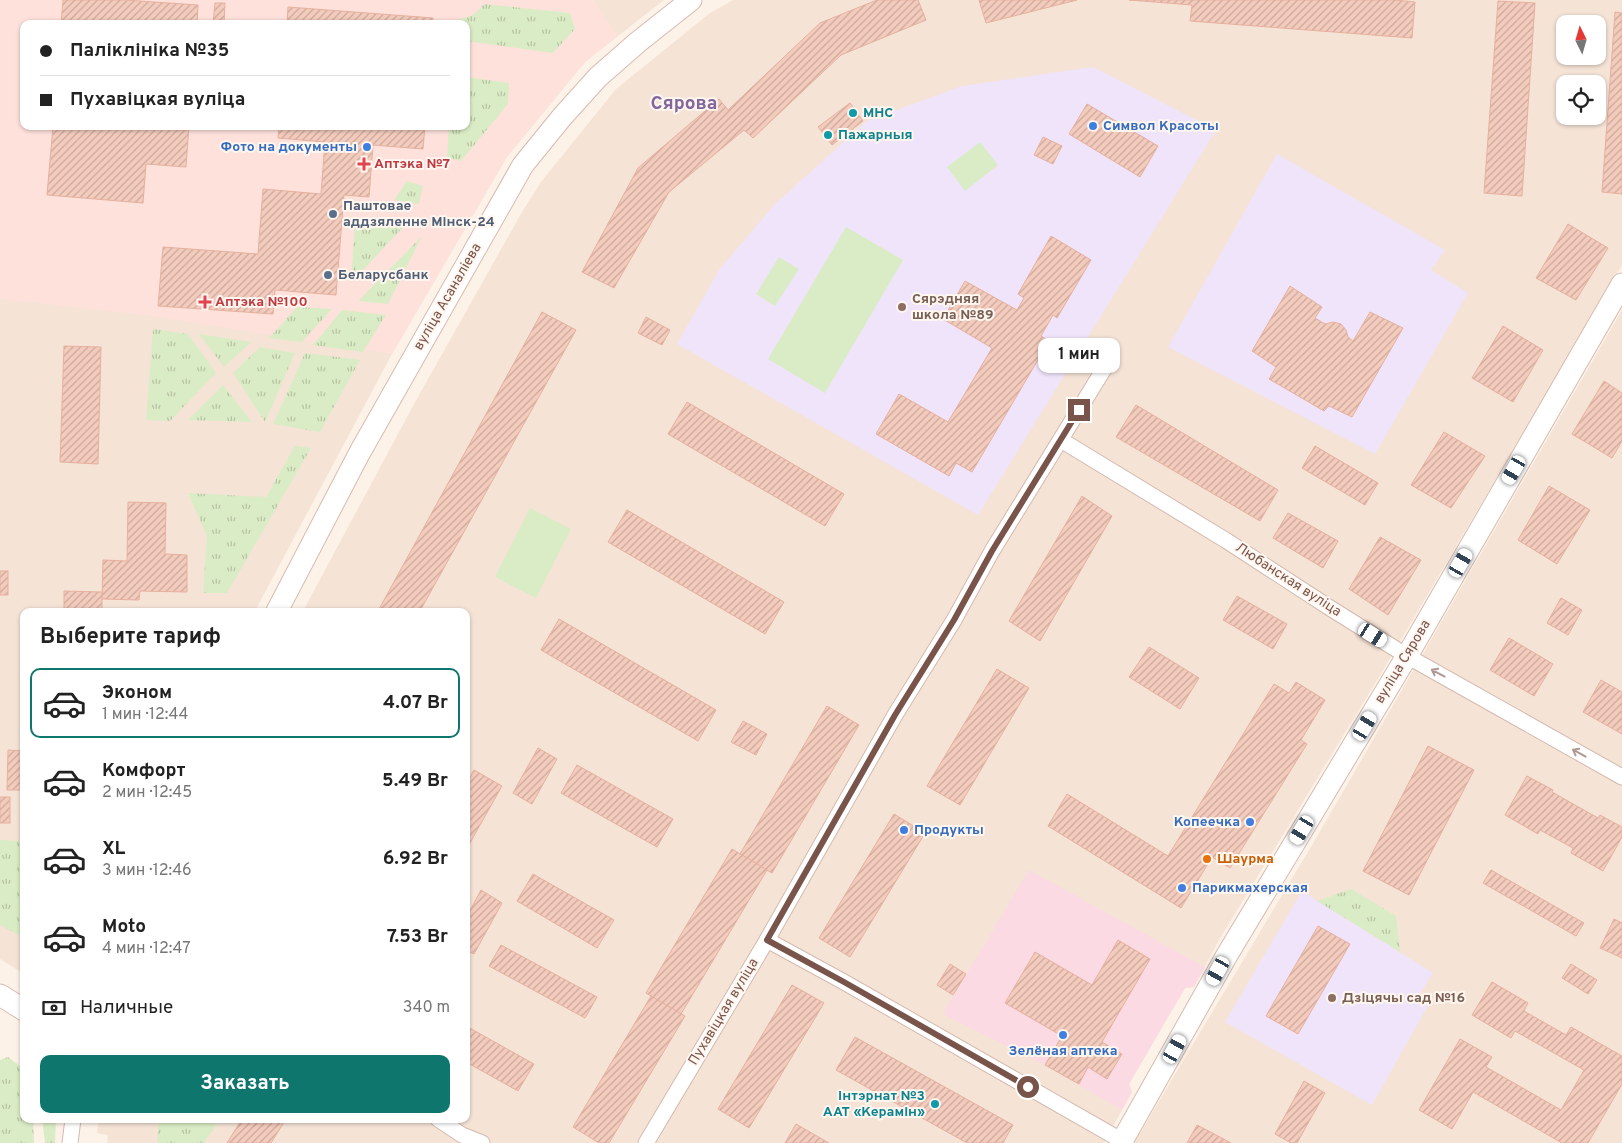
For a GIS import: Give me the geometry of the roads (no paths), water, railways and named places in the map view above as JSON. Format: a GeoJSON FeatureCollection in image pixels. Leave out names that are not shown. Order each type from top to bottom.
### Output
{"type":"FeatureCollection","features":[{"type":"Feature","properties":{"kind":"street","name":"вуліца Асаналіева"},"geometry":{"type":"LineString","coordinates":[[278,608],[360,452],[523,166],[562,117],[598,77],[691,0]]}},
{"type":"Feature","properties":{"kind":"street","name":"вуліца Сярова"},"geometry":{"type":"LineString","coordinates":[[1123,1142],[1227,955],[1408,656],[1622,284]]}},
{"type":"Feature","properties":{"kind":"street","name":"Пухавіцкая вуліца"},"geometry":{"type":"LineString","coordinates":[[646,1143],[767,940],[895,715],[954,620],[992,551],[1107,364]]}},
{"type":"Feature","properties":{"kind":"street","name":"Любанская вуліца"},"geometry":{"type":"LineString","coordinates":[[1061,440],[1227,541],[1408,656],[1622,777]]}},
{"type":"Feature","properties":{"kind":"street"},"geometry":{"type":"LineString","coordinates":[[767,940],[1123,1142]]}},
{"type":"Feature","properties":{"kind":"street"},"geometry":{"type":"LineString","coordinates":[[0,995],[20,1008]]}},
{"type":"Feature","properties":{"kind":"street"},"geometry":{"type":"LineString","coordinates":[[70,1143],[72,1123]]}},
{"type":"Feature","properties":{"kind":"street"},"geometry":{"type":"LineString","coordinates":[[444,1123],[462,1135],[482,1143]]}},
{"type":"Feature","properties":{"kind":"place","name":"МНС"},"geometry":{"type":"Point","coordinates":[853,113]}},
{"type":"Feature","properties":{"kind":"place","name":"Символ Красоты"},"geometry":{"type":"Point","coordinates":[1093,126]}},
{"type":"Feature","properties":{"kind":"place","name":"Пажарныя"},"geometry":{"type":"Point","coordinates":[828,135]}},
{"type":"Feature","properties":{"kind":"place","name":"Фото на документы"},"geometry":{"type":"Point","coordinates":[367,147]}},
{"type":"Feature","properties":{"kind":"place","name":"Аптэка №7"},"geometry":{"type":"Point","coordinates":[364,164]}},
{"type":"Feature","properties":{"kind":"place","name":"Паштовае аддзяленне Мінск-24"},"geometry":{"type":"Point","coordinates":[333,214]}},
{"type":"Feature","properties":{"kind":"place","name":"Беларусбанк"},"geometry":{"type":"Point","coordinates":[328,275]}},
{"type":"Feature","properties":{"kind":"place","name":"Аптэка №100"},"geometry":{"type":"Point","coordinates":[205,302]}},
{"type":"Feature","properties":{"kind":"place","name":"Сярэдняя школа №89"},"geometry":{"type":"Point","coordinates":[902,307]}},
{"type":"Feature","properties":{"kind":"place","name":"Копеечка"},"geometry":{"type":"Point","coordinates":[1250,822]}},
{"type":"Feature","properties":{"kind":"place","name":"Продукты"},"geometry":{"type":"Point","coordinates":[904,830]}},
{"type":"Feature","properties":{"kind":"place","name":"Шаурма"},"geometry":{"type":"Point","coordinates":[1207,859]}},
{"type":"Feature","properties":{"kind":"place","name":"Парикмахерская"},"geometry":{"type":"Point","coordinates":[1182,888]}},
{"type":"Feature","properties":{"kind":"place","name":"Дзіцячы сад №16"},"geometry":{"type":"Point","coordinates":[1332,998]}},
{"type":"Feature","properties":{"kind":"place","name":"Зелёная аптека"},"geometry":{"type":"Point","coordinates":[1063,1035]}},
{"type":"Feature","properties":{"kind":"place","name":"Інтэрнат №3 ААТ «Керамін»"},"geometry":{"type":"Point","coordinates":[935,1104]}},
{"type":"Feature","properties":{"kind":"district","name":"Сярова"},"geometry":{"type":"Point","coordinates":[684,104]}}]}
